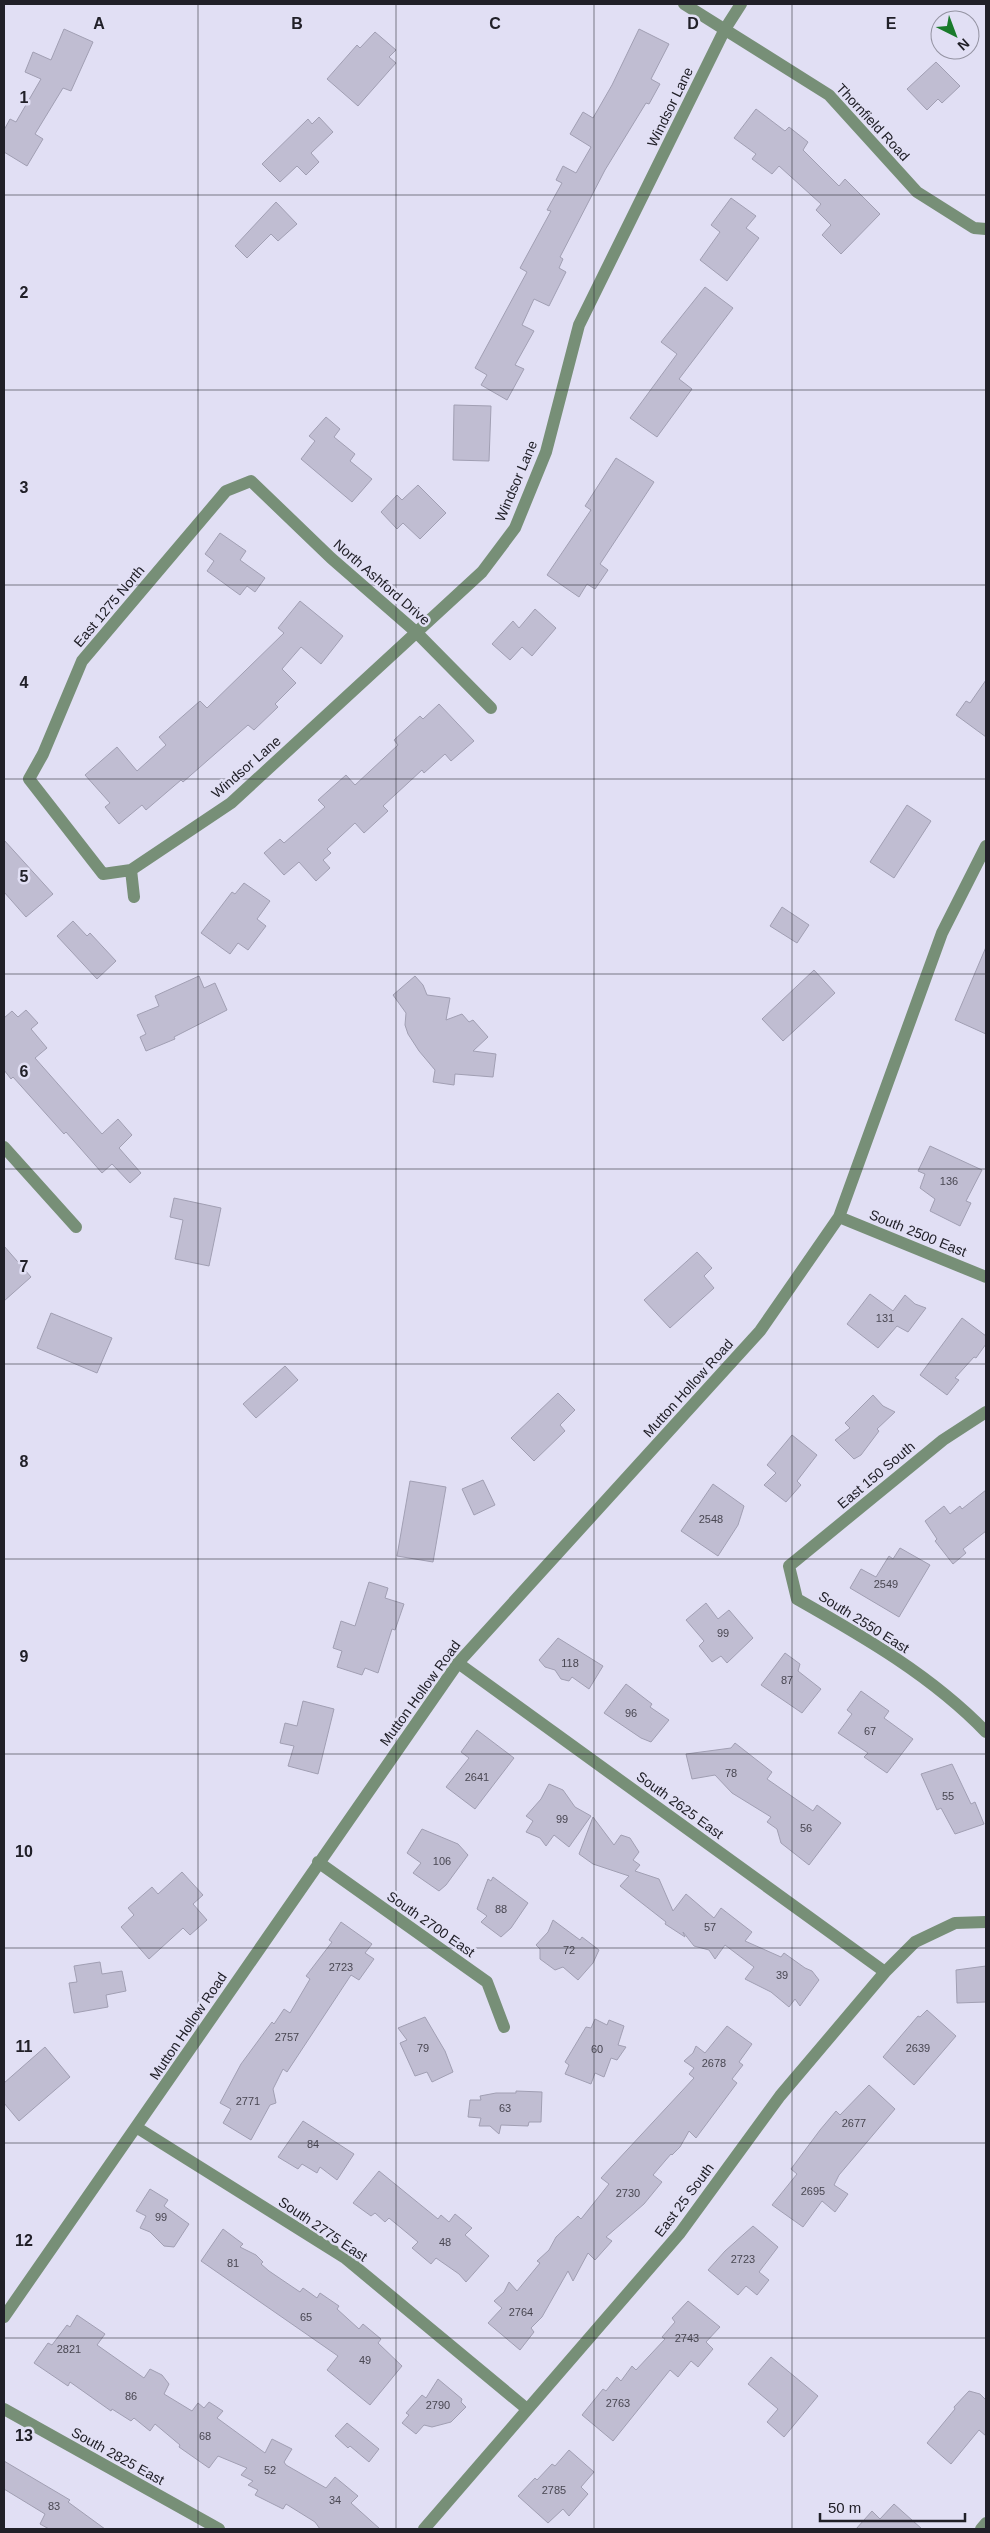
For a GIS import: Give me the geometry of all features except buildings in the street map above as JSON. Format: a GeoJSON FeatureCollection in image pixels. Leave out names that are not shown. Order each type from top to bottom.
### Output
{"type":"FeatureCollection","features":[{"type":"Feature","properties":{"kind":"street","name":"Thornfield Road"},"geometry":{"type":"LineString","coordinates":[[684,4],[829,95],[917,192],[974,228],[986,229]]}},
{"type":"Feature","properties":{"kind":"street","name":"Windsor Lane"},"geometry":{"type":"LineString","coordinates":[[131,870],[231,803],[482,572],[515,528],[546,452],[579,325],[725,29],[741,4]]}},
{"type":"Feature","properties":{"kind":"street","name":"North Ashford Drive"},"geometry":{"type":"LineString","coordinates":[[251,481],[331,558],[416,632],[491,708]]}},
{"type":"Feature","properties":{"kind":"street","name":"East 1275 North"},"geometry":{"type":"LineString","coordinates":[[131,870],[103,874],[29,779],[43,754],[82,661],[226,491],[251,481]]}},
{"type":"Feature","properties":{"kind":"street","name":"Mutton Hollow Road"},"geometry":{"type":"LineString","coordinates":[[4,2317],[318,1862],[458,1663],[760,1331],[839,1217],[942,933],[986,846]]}},
{"type":"Feature","properties":{"kind":"street"},"geometry":{"type":"LineString","coordinates":[[131,870],[134,896]]}},
{"type":"Feature","properties":{"kind":"street"},"geometry":{"type":"LineString","coordinates":[[4,1147],[76,1227]]}},
{"type":"Feature","properties":{"kind":"street","name":"South 2500 East"},"geometry":{"type":"LineString","coordinates":[[839,1217],[986,1277]]}},
{"type":"Feature","properties":{"kind":"street","name":"East 150 South"},"geometry":{"type":"LineString","coordinates":[[789,1566],[943,1440],[986,1412]]}},
{"type":"Feature","properties":{"kind":"street","name":"South 2550 East"},"geometry":{"type":"LineString","coordinates":[[789,1566],[797,1599],[883,1648],[966,1710],[986,1732]]}},
{"type":"Feature","properties":{"kind":"street","name":"South 2625 East"},"geometry":{"type":"LineString","coordinates":[[458,1663],[886,1972]]}},
{"type":"Feature","properties":{"kind":"street","name":"South 2700 East"},"geometry":{"type":"LineString","coordinates":[[318,1862],[487,1982],[504,2027]]}},
{"type":"Feature","properties":{"kind":"street","name":"East 25 South"},"geometry":{"type":"LineString","coordinates":[[424,2529],[680,2232],[780,2096],[886,1972],[915,1942],[955,1923],[986,1922]]}},
{"type":"Feature","properties":{"kind":"street","name":"South 2775 East"},"geometry":{"type":"LineString","coordinates":[[136,2127],[345,2258],[527,2409]]}},
{"type":"Feature","properties":{"kind":"street","name":"South 2825 East"},"geometry":{"type":"LineString","coordinates":[[4,2409],[218,2529]]}},
{"type":"Feature","properties":{"kind":"street"},"geometry":{"type":"LineString","coordinates":[[981,2529],[986,2523]]}}]}
